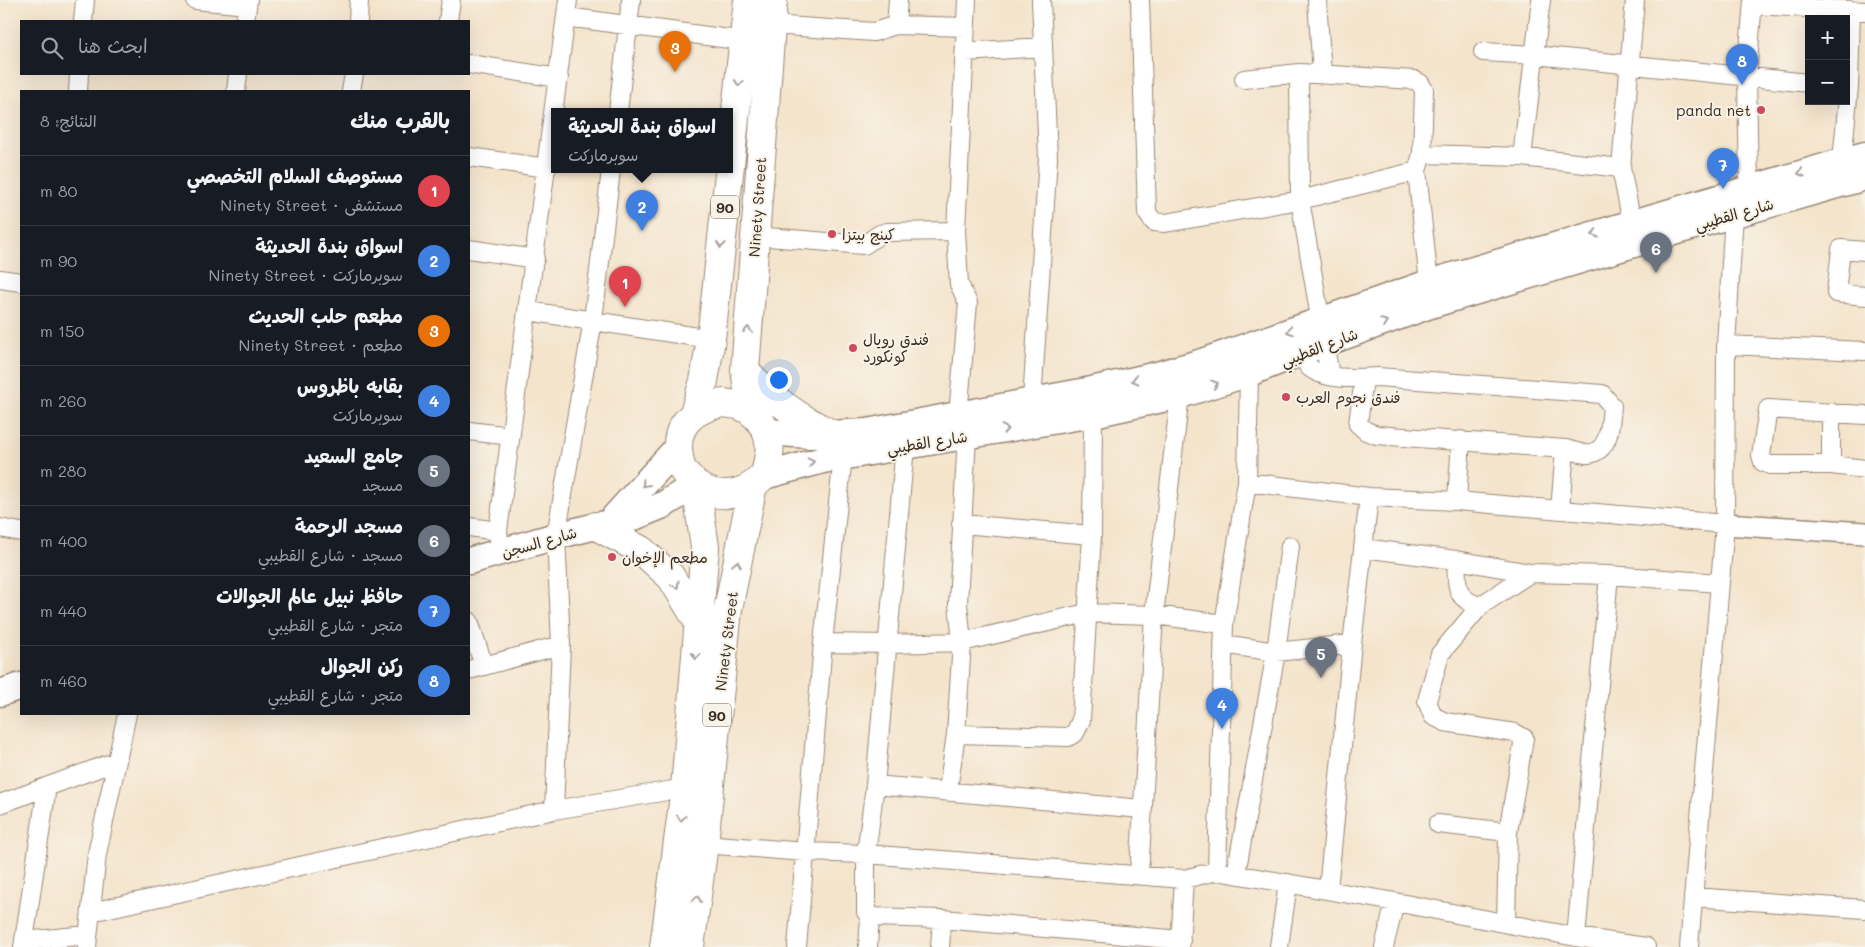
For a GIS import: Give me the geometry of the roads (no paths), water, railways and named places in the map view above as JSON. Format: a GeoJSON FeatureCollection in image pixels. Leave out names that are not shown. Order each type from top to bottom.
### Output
{"type":"FeatureCollection","features":[{"type":"Feature","properties":{"kind":"highway","name":"Ninety Street"},"geometry":{"type":"LineString","coordinates":[[733,140],[748,0]]}},
{"type":"Feature","properties":{"kind":"highway","name":"Ninety Street"},"geometry":{"type":"LineString","coordinates":[[759,422],[745,370],[772,12]]}},
{"type":"Feature","properties":{"kind":"highway","name":"Ninety Street"},"geometry":{"type":"LineString","coordinates":[[694,413],[704,381],[711,339],[729,173]]}},
{"type":"Feature","properties":{"kind":"highway"},"geometry":{"type":"LineString","coordinates":[[745,370],[776,401],[812,425],[837,445]]}},
{"type":"Feature","properties":{"kind":"highway"},"geometry":{"type":"LineString","coordinates":[[723,403],[738,405],[759,422],[770,451],[758,481],[739,492],[724,495],[710,493],[696,486],[682,468],[677,448],[682,429],[694,413],[708,406],[723,403]]}},
{"type":"Feature","properties":{"kind":"highway","name":"Ninety Street"},"geometry":{"type":"LineString","coordinates":[[690,947],[704,844],[728,609],[758,481]]}},
{"type":"Feature","properties":{"kind":"highway","name":"Ninety Street"},"geometry":{"type":"LineString","coordinates":[[664,947],[685,788],[706,547],[696,486]]}},
{"type":"Feature","properties":{"kind":"highway"},"geometry":{"type":"LineString","coordinates":[[602,524],[641,550],[671,577],[699,623]]}},
{"type":"Feature","properties":{"kind":"main road","name":"شارع القطيبي"},"geometry":{"type":"LineString","coordinates":[[758,481],[803,464],[837,445],[868,432],[906,435],[962,425],[1093,414],[1180,395],[1250,373],[1300,354],[1323,332],[1429,283],[1854,158]]}},
{"type":"Feature","properties":{"kind":"main road","name":"شارع القطيبي"},"geometry":{"type":"LineString","coordinates":[[962,425],[1032,401],[1157,375],[1430,305],[1865,177]]}},
{"type":"Feature","properties":{"kind":"main road","name":"شارع القطيبي"},"geometry":{"type":"LineString","coordinates":[[759,422],[837,445]]}},
{"type":"Feature","properties":{"kind":"main road"},"geometry":{"type":"LineString","coordinates":[[602,524],[677,448]]}},
{"type":"Feature","properties":{"kind":"main road","name":"شارع السجن"},"geometry":{"type":"LineString","coordinates":[[470,560],[499,542],[556,536],[602,524],[630,520],[663,505],[696,486]]}},
{"type":"Feature","properties":{"kind":"main road"},"geometry":{"type":"LineString","coordinates":[[0,694],[20,686]]}},
{"type":"Feature","properties":{"kind":"street"},"geometry":{"type":"LineString","coordinates":[[83,20],[85,0]]}},
{"type":"Feature","properties":{"kind":"street"},"geometry":{"type":"LineString","coordinates":[[195,0],[247,9]]}},
{"type":"Feature","properties":{"kind":"street"},"geometry":{"type":"LineString","coordinates":[[358,20],[359,0]]}},
{"type":"Feature","properties":{"kind":"street"},"geometry":{"type":"LineString","coordinates":[[448,20],[451,0]]}},
{"type":"Feature","properties":{"kind":"street"},"geometry":{"type":"LineString","coordinates":[[618,108],[631,0]]}},
{"type":"Feature","properties":{"kind":"street"},"geometry":{"type":"LineString","coordinates":[[896,25],[898,0]]}},
{"type":"Feature","properties":{"kind":"street"},"geometry":{"type":"LineString","coordinates":[[948,790],[956,734],[962,642],[958,604],[962,524],[962,425],[968,303],[959,284],[956,231],[967,0]]}},
{"type":"Feature","properties":{"kind":"street"},"geometry":{"type":"LineString","coordinates":[[1032,401],[1048,158],[1040,0]]}},
{"type":"Feature","properties":{"kind":"street"},"geometry":{"type":"LineString","coordinates":[[1140,0],[1148,214],[1154,222],[1165,223],[1300,200],[1417,171]]}},
{"type":"Feature","properties":{"kind":"street"},"geometry":{"type":"LineString","coordinates":[[1317,0],[1322,74]]}},
{"type":"Feature","properties":{"kind":"street"},"geometry":{"type":"LineString","coordinates":[[1522,157],[1541,0]]}},
{"type":"Feature","properties":{"kind":"street"},"geometry":{"type":"LineString","coordinates":[[1632,223],[1621,168],[1635,0]]}},
{"type":"Feature","properties":{"kind":"street"},"geometry":{"type":"LineString","coordinates":[[1749,189],[1747,76],[1753,2],[1822,5],[1858,10],[1850,66]]}},
{"type":"Feature","properties":{"kind":"street"},"geometry":{"type":"LineString","coordinates":[[555,108],[568,9],[628,26],[744,41]]}},
{"type":"Feature","properties":{"kind":"street"},"geometry":{"type":"LineString","coordinates":[[772,12],[874,32],[896,25],[966,27]]}},
{"type":"Feature","properties":{"kind":"street"},"geometry":{"type":"LineString","coordinates":[[965,52],[1043,47]]}},
{"type":"Feature","properties":{"kind":"street"},"geometry":{"type":"LineString","coordinates":[[1483,52],[1535,55],[1805,83]]}},
{"type":"Feature","properties":{"kind":"street"},"geometry":{"type":"LineString","coordinates":[[470,64],[559,78]]}},
{"type":"Feature","properties":{"kind":"street"},"geometry":{"type":"LineString","coordinates":[[1299,73],[1300,200],[1330,376]]}},
{"type":"Feature","properties":{"kind":"street"},"geometry":{"type":"LineString","coordinates":[[1244,79],[1299,73],[1414,80],[1420,83],[1424,90],[1422,154],[1417,171],[1429,283]]}},
{"type":"Feature","properties":{"kind":"street"},"geometry":{"type":"LineString","coordinates":[[78,90],[79,75]]}},
{"type":"Feature","properties":{"kind":"street"},"geometry":{"type":"LineString","coordinates":[[236,90],[238,75]]}},
{"type":"Feature","properties":{"kind":"street"},"geometry":{"type":"LineString","coordinates":[[351,90],[354,75]]}},
{"type":"Feature","properties":{"kind":"street"},"geometry":{"type":"LineString","coordinates":[[1849,105],[1854,158]]}},
{"type":"Feature","properties":{"kind":"street"},"geometry":{"type":"LineString","coordinates":[[470,528],[499,542],[511,436],[551,138]]}},
{"type":"Feature","properties":{"kind":"street"},"geometry":{"type":"LineString","coordinates":[[1422,154],[1522,157],[1621,168]]}},
{"type":"Feature","properties":{"kind":"street"},"geometry":{"type":"LineString","coordinates":[[470,157],[547,168]]}},
{"type":"Feature","properties":{"kind":"street"},"geometry":{"type":"LineString","coordinates":[[554,810],[561,645],[556,536],[593,320],[611,173]]}},
{"type":"Feature","properties":{"kind":"street"},"geometry":{"type":"LineString","coordinates":[[1689,947],[1725,524],[1726,345],[1734,214]]}},
{"type":"Feature","properties":{"kind":"street"},"geometry":{"type":"LineString","coordinates":[[755,236],[864,246],[880,234],[887,232],[956,231]]}},
{"type":"Feature","properties":{"kind":"street"},"geometry":{"type":"LineString","coordinates":[[1865,251],[1841,248],[1836,293],[1865,296]]}},
{"type":"Feature","properties":{"kind":"street"},"geometry":{"type":"LineString","coordinates":[[470,249],[535,259]]}},
{"type":"Feature","properties":{"kind":"street"},"geometry":{"type":"LineString","coordinates":[[0,279],[20,282]]}},
{"type":"Feature","properties":{"kind":"street"},"geometry":{"type":"LineString","coordinates":[[528,311],[711,339]]}},
{"type":"Feature","properties":{"kind":"street"},"geometry":{"type":"LineString","coordinates":[[1726,345],[1865,351]]}},
{"type":"Feature","properties":{"kind":"street"},"geometry":{"type":"LineString","coordinates":[[1300,354],[1310,368],[1330,376],[1348,379],[1378,377],[1602,394],[1612,406],[1608,440],[1599,449],[1589,454],[1565,449],[1377,435],[1366,431],[1358,424],[1364,378]]}},
{"type":"Feature","properties":{"kind":"street"},"geometry":{"type":"LineString","coordinates":[[1217,872],[1224,624],[1247,482],[1250,373]]}},
{"type":"Feature","properties":{"kind":"street"},"geometry":{"type":"LineString","coordinates":[[1139,875],[1154,615],[1180,395]]}},
{"type":"Feature","properties":{"kind":"street"},"geometry":{"type":"LineString","coordinates":[[1865,415],[1768,409],[1761,455],[1763,462],[1770,465],[1830,465],[1865,469]]}},
{"type":"Feature","properties":{"kind":"street"},"geometry":{"type":"LineString","coordinates":[[1830,465],[1831,412]]}},
{"type":"Feature","properties":{"kind":"street"},"geometry":{"type":"LineString","coordinates":[[956,734],[1068,737],[1075,733],[1081,720],[1092,535],[1093,414]]}},
{"type":"Feature","properties":{"kind":"street"},"geometry":{"type":"LineString","coordinates":[[470,431],[511,436]]}},
{"type":"Feature","properties":{"kind":"street"},"geometry":{"type":"LineString","coordinates":[[868,947],[870,917],[866,912],[866,854],[875,785],[906,435]]}},
{"type":"Feature","properties":{"kind":"street"},"geometry":{"type":"LineString","coordinates":[[1458,501],[1461,440]]}},
{"type":"Feature","properties":{"kind":"street"},"geometry":{"type":"LineString","coordinates":[[797,947],[823,643],[837,445]]}},
{"type":"Feature","properties":{"kind":"street"},"geometry":{"type":"LineString","coordinates":[[1560,510],[1565,449]]}},
{"type":"Feature","properties":{"kind":"street"},"geometry":{"type":"LineString","coordinates":[[1247,482],[1369,498],[1458,501],[1725,524],[1865,533]]}},
{"type":"Feature","properties":{"kind":"street"},"geometry":{"type":"LineString","coordinates":[[1328,890],[1352,644],[1369,498]]}},
{"type":"Feature","properties":{"kind":"street"},"geometry":{"type":"LineString","coordinates":[[962,524],[1092,535]]}},
{"type":"Feature","properties":{"kind":"street"},"geometry":{"type":"LineString","coordinates":[[0,528],[20,532]]}},
{"type":"Feature","properties":{"kind":"street"},"geometry":{"type":"LineString","coordinates":[[1236,874],[1276,652],[1290,546]]}},
{"type":"Feature","properties":{"kind":"street"},"geometry":{"type":"LineString","coordinates":[[1363,548],[1456,560],[1530,573],[1609,575],[1720,583]]}},
{"type":"Feature","properties":{"kind":"street"},"geometry":{"type":"LineString","coordinates":[[1456,560],[1459,594],[1468,602],[1480,606]]}},
{"type":"Feature","properties":{"kind":"street"},"geometry":{"type":"LineString","coordinates":[[1506,923],[1508,832],[1524,738],[1515,733],[1445,722],[1432,716],[1427,701],[1440,654],[1480,606],[1530,573]]}},
{"type":"Feature","properties":{"kind":"street"},"geometry":{"type":"LineString","coordinates":[[1576,937],[1609,575]]}},
{"type":"Feature","properties":{"kind":"street"},"geometry":{"type":"LineString","coordinates":[[823,643],[962,642],[1087,612],[1154,615],[1224,624]]}},
{"type":"Feature","properties":{"kind":"street"},"geometry":{"type":"LineString","coordinates":[[470,626],[477,668],[561,645]]}},
{"type":"Feature","properties":{"kind":"street"},"geometry":{"type":"LineString","coordinates":[[1223,644],[1276,652],[1352,644]]}},
{"type":"Feature","properties":{"kind":"street"},"geometry":{"type":"LineString","coordinates":[[48,787],[24,944],[88,941],[97,854],[127,715]]}},
{"type":"Feature","properties":{"kind":"street"},"geometry":{"type":"LineString","coordinates":[[0,804],[117,761]]}},
{"type":"Feature","properties":{"kind":"street"},"geometry":{"type":"LineString","coordinates":[[875,785],[948,790],[1142,809]]}},
{"type":"Feature","properties":{"kind":"street"},"geometry":{"type":"LineString","coordinates":[[91,912],[554,810],[685,788]]}},
{"type":"Feature","properties":{"kind":"street"},"geometry":{"type":"LineString","coordinates":[[1438,824],[1508,832]]}},
{"type":"Feature","properties":{"kind":"street"},"geometry":{"type":"LineString","coordinates":[[704,844],[805,852],[866,854],[1184,879],[1217,872],[1236,874],[1634,946]]}},
{"type":"Feature","properties":{"kind":"street"},"geometry":{"type":"LineString","coordinates":[[870,917],[942,919],[1181,943],[1184,879]]}},
{"type":"Feature","properties":{"kind":"street"},"geometry":{"type":"LineString","coordinates":[[1279,947],[1288,883]]}},
{"type":"Feature","properties":{"kind":"street"},"geometry":{"type":"LineString","coordinates":[[1693,897],[1865,909]]}},
{"type":"Feature","properties":{"kind":"street"},"geometry":{"type":"LineString","coordinates":[[1384,947],[1395,902]]}},
{"type":"Feature","properties":{"kind":"street"},"geometry":{"type":"LineString","coordinates":[[940,947],[942,919]]}},
{"type":"Feature","properties":{"kind":"place","name":"مطعم حلب الحديث"},"geometry":{"type":"Point","coordinates":[675,72]}},
{"type":"Feature","properties":{"kind":"place","name":"ركن الجوال"},"geometry":{"type":"Point","coordinates":[1742,85]}},
{"type":"Feature","properties":{"kind":"place","name":"panda net"},"geometry":{"type":"Point","coordinates":[1761,110]}},
{"type":"Feature","properties":{"kind":"place","name":"حافظ نبيل عالم الجوالات"},"geometry":{"type":"Point","coordinates":[1723,189]}},
{"type":"Feature","properties":{"kind":"place","name":"اسواق بندة الحديثة"},"geometry":{"type":"Point","coordinates":[642,231]}},
{"type":"Feature","properties":{"kind":"place","name":"كينج بيتزا"},"geometry":{"type":"Point","coordinates":[832,234]}},
{"type":"Feature","properties":{"kind":"place","name":"مسجد الرحمة"},"geometry":{"type":"Point","coordinates":[1656,273]}},
{"type":"Feature","properties":{"kind":"place","name":"مستوصف السلام التخصصي"},"geometry":{"type":"Point","coordinates":[625,307]}},
{"type":"Feature","properties":{"kind":"place","name":"فندق رويال كونكورد"},"geometry":{"type":"Point","coordinates":[853,348]}},
{"type":"Feature","properties":{"kind":"place","name":"فندق نجوم العرب"},"geometry":{"type":"Point","coordinates":[1286,397]}},
{"type":"Feature","properties":{"kind":"place","name":"مطعم الإخوان"},"geometry":{"type":"Point","coordinates":[612,557]}},
{"type":"Feature","properties":{"kind":"place","name":"جامع السعيد"},"geometry":{"type":"Point","coordinates":[1321,678]}},
{"type":"Feature","properties":{"kind":"place","name":"بقابه باظروس"},"geometry":{"type":"Point","coordinates":[1222,729]}}]}
